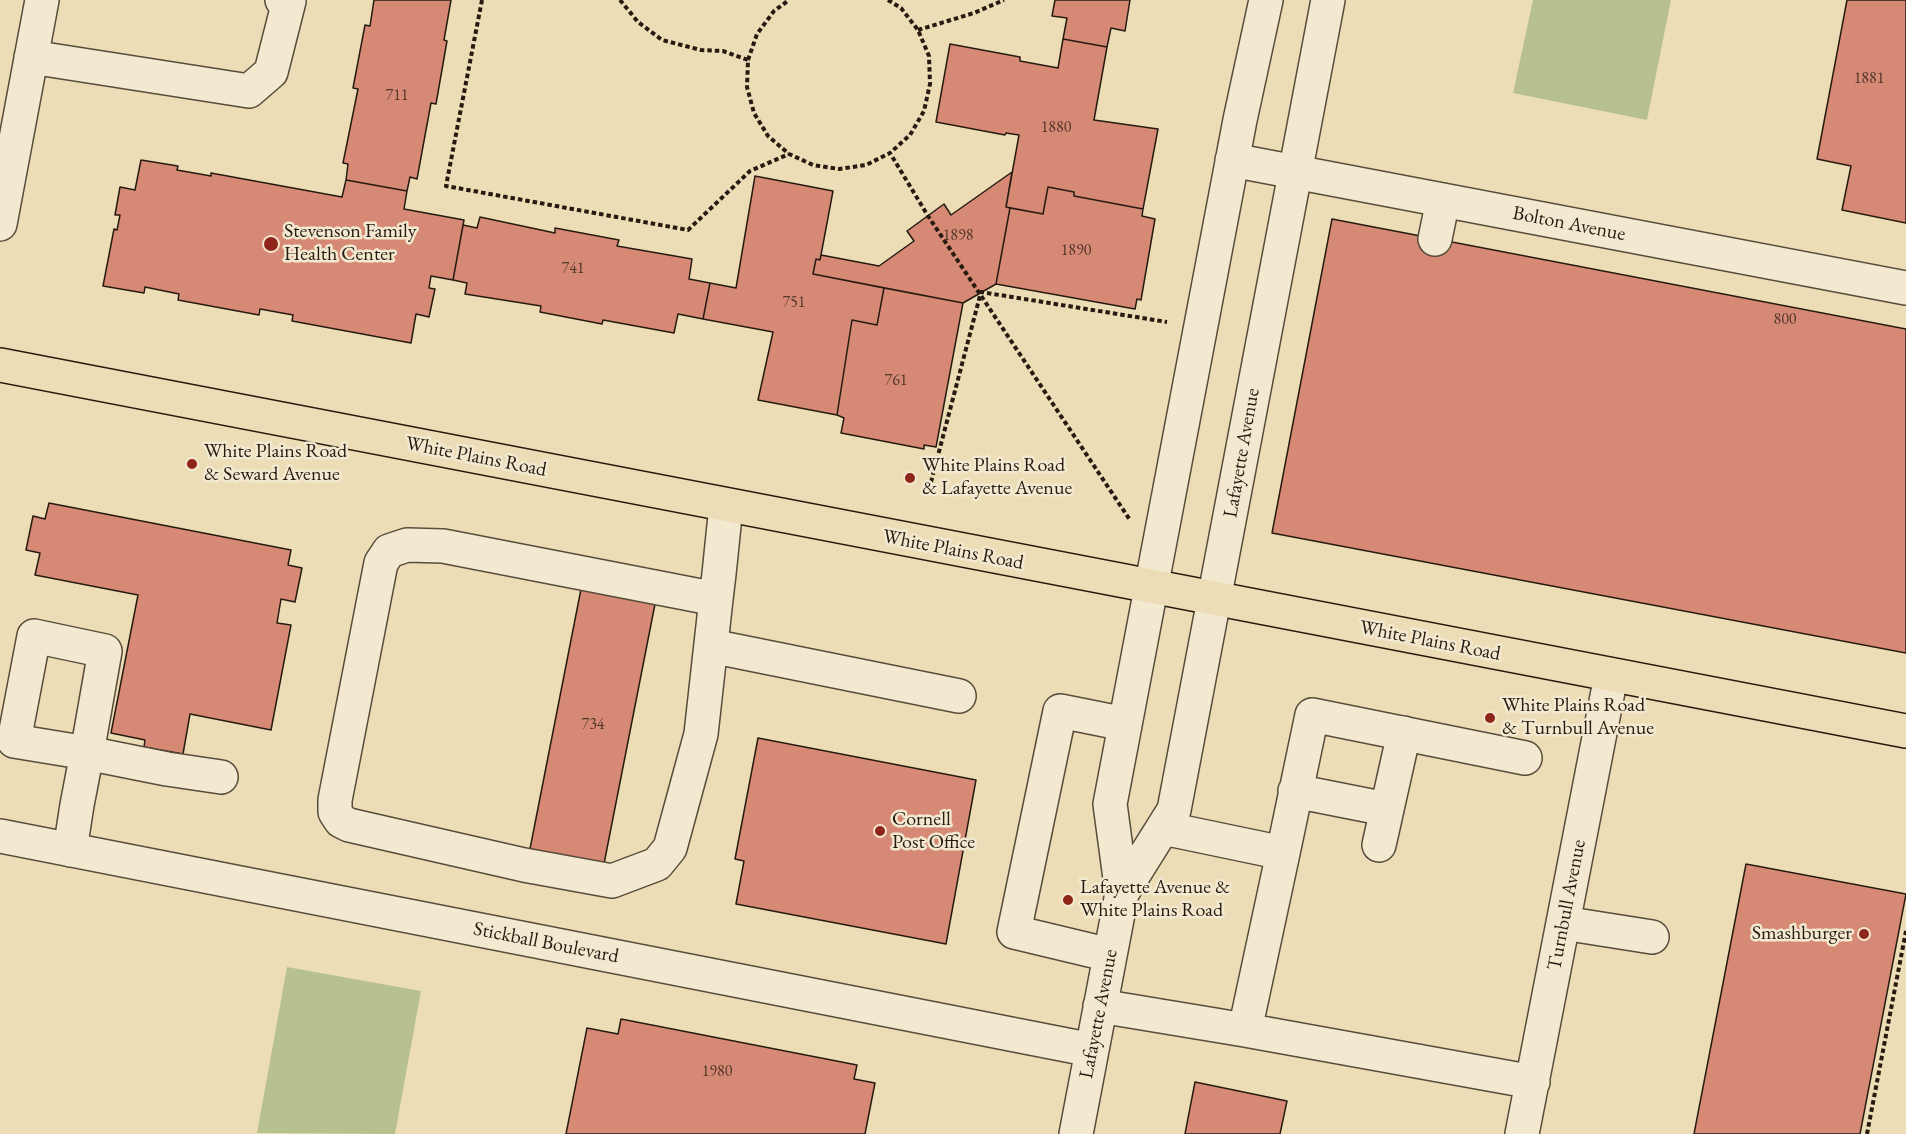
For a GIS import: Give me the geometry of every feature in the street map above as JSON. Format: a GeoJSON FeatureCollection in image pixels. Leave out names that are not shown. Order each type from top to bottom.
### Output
{"type":"FeatureCollection","features":[{"type":"Feature","properties":{"kind":"main road","name":"White Plains Road"},"geometry":{"type":"LineString","coordinates":[[0,365],[1906,731]]}},
{"type":"Feature","properties":{"kind":"street"},"geometry":{"type":"LineString","coordinates":[[0,224],[42,0]]}},
{"type":"Feature","properties":{"kind":"street"},"geometry":{"type":"LineString","coordinates":[[31,57],[249,91],[271,72],[286,0]]}},
{"type":"Feature","properties":{"kind":"street","name":"Lafayette Avenue"},"geometry":{"type":"LineString","coordinates":[[1076,1134],[1122,893],[1110,804],[1232,160],[1266,0]]}},
{"type":"Feature","properties":{"kind":"street","name":"Lafayette Avenue"},"geometry":{"type":"LineString","coordinates":[[1122,893],[1174,810],[1216,600],[1294,172],[1328,0]]}},
{"type":"Feature","properties":{"kind":"street","name":"Bolton Avenue"},"geometry":{"type":"LineString","coordinates":[[1232,160],[1906,288]]}},
{"type":"Feature","properties":{"kind":"street"},"geometry":{"type":"LineString","coordinates":[[1435,239],[1443,200]]}},
{"type":"Feature","properties":{"kind":"street"},"geometry":{"type":"LineString","coordinates":[[716,599],[443,546],[407,544],[389,551],[381,563],[335,800],[335,812],[341,821],[349,825],[524,865],[612,881],[657,864],[670,848],[701,734],[711,646],[726,506]]}},
{"type":"Feature","properties":{"kind":"street"},"geometry":{"type":"LineString","coordinates":[[711,646],[959,696]]}},
{"type":"Feature","properties":{"kind":"street","name":"Turnbull Avenue"},"geometry":{"type":"LineString","coordinates":[[1522,1134],[1611,676]]}},
{"type":"Feature","properties":{"kind":"street"},"geometry":{"type":"LineString","coordinates":[[1110,955],[1014,932],[1060,711],[1125,724]]}},
{"type":"Feature","properties":{"kind":"street"},"geometry":{"type":"LineString","coordinates":[[1245,1030],[1312,715],[1525,758]]}},
{"type":"Feature","properties":{"kind":"street"},"geometry":{"type":"LineString","coordinates":[[1379,845],[1404,733]]}},
{"type":"Feature","properties":{"kind":"street"},"geometry":{"type":"LineString","coordinates":[[70,850],[87,753],[221,777]]}},
{"type":"Feature","properties":{"kind":"street"},"geometry":{"type":"LineString","coordinates":[[1295,791],[1386,809]]}},
{"type":"Feature","properties":{"kind":"street"},"geometry":{"type":"LineString","coordinates":[[1163,828],[1283,853]]}},
{"type":"Feature","properties":{"kind":"street","name":"Stickball Boulevard"},"geometry":{"type":"LineString","coordinates":[[0,836],[1092,1050]]}},
{"type":"Feature","properties":{"kind":"street"},"geometry":{"type":"LineString","coordinates":[[1563,922],[1653,937]]}},
{"type":"Feature","properties":{"kind":"street"},"geometry":{"type":"LineString","coordinates":[[1100,1006],[1533,1082]]}},
{"type":"Feature","properties":{"kind":"path"},"geometry":{"type":"LineString","coordinates":[[482,0],[446,186],[688,230],[750,171],[789,154]]}},
{"type":"Feature","properties":{"kind":"path"},"geometry":{"type":"LineString","coordinates":[[620,0],[638,22],[662,40],[700,50],[723,51],[748,60]]}},
{"type":"Feature","properties":{"kind":"path"},"geometry":{"type":"LineString","coordinates":[[789,0],[774,11],[757,34],[748,60],[747,87],[754,113],[768,136],[789,154],[813,165],[839,169],[866,165],[890,153],[910,135],[919,119],[930,84],[929,56],[918,30],[901,8],[888,0]]}},
{"type":"Feature","properties":{"kind":"path"},"geometry":{"type":"LineString","coordinates":[[918,30],[974,13],[1004,0]]}},
{"type":"Feature","properties":{"kind":"path"},"geometry":{"type":"LineString","coordinates":[[890,153],[928,216],[981,292],[1131,522]]}},
{"type":"Feature","properties":{"kind":"path"},"geometry":{"type":"LineString","coordinates":[[981,292],[1170,322]]}},
{"type":"Feature","properties":{"kind":"path"},"geometry":{"type":"LineString","coordinates":[[931,482],[981,292]]}},
{"type":"Feature","properties":{"kind":"path"},"geometry":{"type":"LineString","coordinates":[[1868,1134],[1906,931]]}},
{"type":"Feature","properties":{"kind":"green space"},"geometry":{"type":"Polygon","coordinates":[[[1533,0],[1671,0],[1647,120],[1513,93],[1533,0]]]}},
{"type":"Feature","properties":{"kind":"green space"},"geometry":{"type":"Polygon","coordinates":[[[287,967],[421,991],[395,1134],[257,1133],[287,967]]]}},
{"type":"Feature","properties":{"kind":"building"},"geometry":{"type":"Polygon","coordinates":[[[374,0],[451,0],[444,40],[447,41],[436,104],[431,103],[417,179],[410,177],[407,191],[346,180],[348,164],[343,163],[358,89],[353,88],[365,25],[370,26],[374,0]]]}},
{"type":"Feature","properties":{"kind":"building"},"geometry":{"type":"Polygon","coordinates":[[[1055,0],[1130,0],[1125,31],[1111,28],[1107,47],[1063,39],[1067,18],[1052,16],[1055,0]]]}},
{"type":"Feature","properties":{"kind":"building"},"geometry":{"type":"Polygon","coordinates":[[[1847,0],[1906,0],[1906,223],[1842,210],[1851,166],[1817,159],[1847,0]]]}},
{"type":"Feature","properties":{"kind":"building"},"geometry":{"type":"Polygon","coordinates":[[[1063,39],[1107,47],[1094,120],[1158,129],[1143,209],[1074,196],[1074,192],[1048,187],[1043,214],[1006,207],[1019,135],[1006,133],[1005,135],[936,122],[950,44],[1020,57],[1020,61],[1058,68],[1063,39]]]}},
{"type":"Feature","properties":{"kind":"building"},"geometry":{"type":"Polygon","coordinates":[[[141,160],[178,166],[177,170],[211,176],[211,173],[342,197],[346,180],[407,191],[404,209],[464,220],[453,280],[431,276],[429,288],[435,289],[429,317],[416,314],[411,343],[292,321],[293,315],[260,309],[259,315],[178,300],[179,294],[145,287],[144,293],[103,286],[114,229],[117,230],[120,215],[115,215],[120,187],[135,190],[141,160]]]}},
{"type":"Feature","properties":{"kind":"building"},"geometry":{"type":"Polygon","coordinates":[[[1012,172],[1006,207],[1010,208],[996,284],[963,303],[813,274],[816,259],[820,260],[821,255],[879,266],[914,241],[907,231],[944,204],[951,215],[1012,172]]]}},
{"type":"Feature","properties":{"kind":"building"},"geometry":{"type":"Polygon","coordinates":[[[755,176],[833,191],[820,260],[816,259],[813,274],[884,288],[877,325],[852,320],[837,415],[758,400],[773,332],[703,319],[710,283],[736,288],[755,176]]]}},
{"type":"Feature","properties":{"kind":"building"},"geometry":{"type":"Polygon","coordinates":[[[1048,187],[1074,192],[1074,196],[1143,209],[1142,216],[1155,219],[1141,300],[1137,299],[1135,309],[996,284],[1010,208],[1043,214],[1048,187]]]}},
{"type":"Feature","properties":{"kind":"building"},"geometry":{"type":"Polygon","coordinates":[[[480,217],[555,233],[555,228],[619,240],[617,246],[692,259],[689,279],[710,283],[703,319],[678,314],[674,333],[603,320],[602,324],[540,312],[541,306],[465,294],[467,283],[453,280],[463,225],[477,228],[480,217]]]}},
{"type":"Feature","properties":{"kind":"building"},"geometry":{"type":"Polygon","coordinates":[[[1332,219],[1906,329],[1906,653],[1272,533],[1332,219]]]}},
{"type":"Feature","properties":{"kind":"building"},"geometry":{"type":"Polygon","coordinates":[[[884,288],[963,303],[936,447],[924,445],[924,449],[841,433],[844,418],[837,415],[852,320],[877,325],[884,288]]]}},
{"type":"Feature","properties":{"kind":"building"},"geometry":{"type":"Polygon","coordinates":[[[49,503],[291,550],[288,565],[302,568],[295,602],[281,599],[277,623],[291,625],[271,730],[190,714],[183,754],[144,747],[145,740],[111,733],[138,595],[35,575],[40,553],[26,550],[33,516],[45,519],[49,503]]]}},
{"type":"Feature","properties":{"kind":"building"},"geometry":{"type":"Polygon","coordinates":[[[582,584],[656,599],[602,874],[528,859],[582,584]]]}},
{"type":"Feature","properties":{"kind":"building"},"geometry":{"type":"Polygon","coordinates":[[[758,738],[976,780],[946,944],[736,904],[744,861],[735,859],[758,738]]]}},
{"type":"Feature","properties":{"kind":"building"},"geometry":{"type":"Polygon","coordinates":[[[1746,864],[1906,894],[1860,1134],[1694,1134],[1746,864]]]}},
{"type":"Feature","properties":{"kind":"building"},"geometry":{"type":"Polygon","coordinates":[[[621,1019],[857,1065],[854,1079],[875,1083],[865,1134],[566,1134],[587,1028],[618,1034],[621,1019]]]}},
{"type":"Feature","properties":{"kind":"building"},"geometry":{"type":"Polygon","coordinates":[[[1195,1082],[1287,1101],[1280,1134],[1185,1134],[1195,1082]]]}},
{"type":"Feature","properties":{"kind":"place","name":"Stevenson Family Health Center"},"geometry":{"type":"Point","coordinates":[271,244]}},
{"type":"Feature","properties":{"kind":"place","name":"White Plains Road & Seward Avenue"},"geometry":{"type":"Point","coordinates":[192,464]}},
{"type":"Feature","properties":{"kind":"place","name":"White Plains Road & Lafayette Avenue"},"geometry":{"type":"Point","coordinates":[910,478]}},
{"type":"Feature","properties":{"kind":"place","name":"White Plains Road & Turnbull Avenue"},"geometry":{"type":"Point","coordinates":[1490,718]}},
{"type":"Feature","properties":{"kind":"place","name":"Cornell Post Office"},"geometry":{"type":"Point","coordinates":[880,831]}},
{"type":"Feature","properties":{"kind":"place","name":"Lafayette Avenue & White Plains Road"},"geometry":{"type":"Point","coordinates":[1068,900]}},
{"type":"Feature","properties":{"kind":"place","name":"Smashburger"},"geometry":{"type":"Point","coordinates":[1864,934]}}]}
